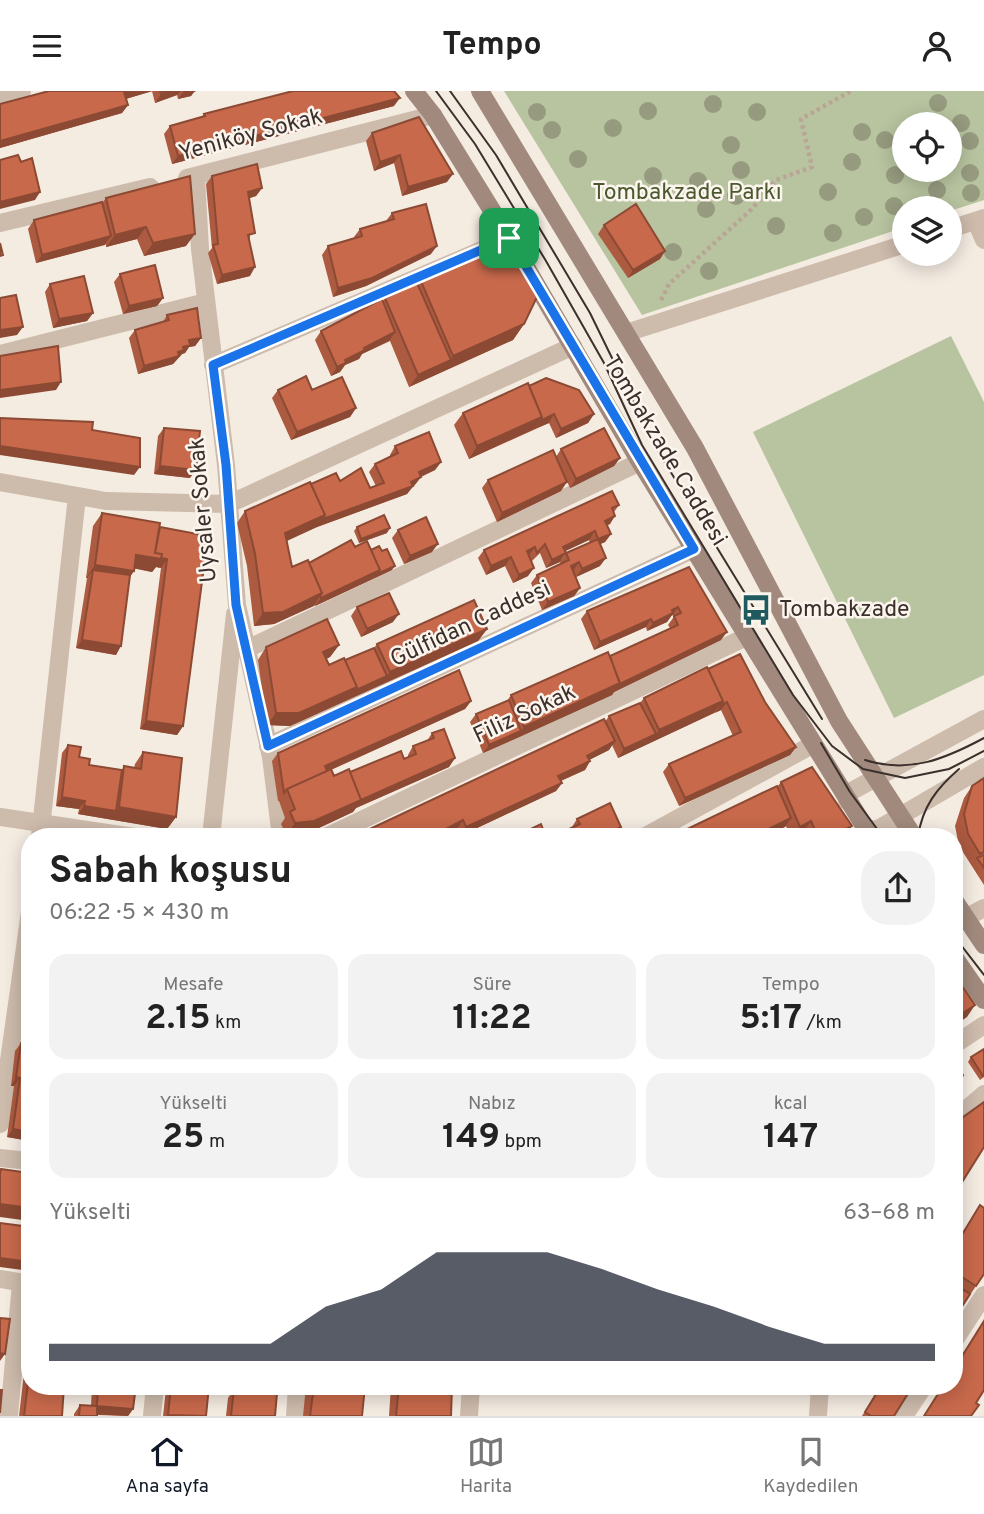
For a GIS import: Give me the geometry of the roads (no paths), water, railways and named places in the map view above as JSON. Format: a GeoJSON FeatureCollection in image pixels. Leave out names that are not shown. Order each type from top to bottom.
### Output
{"type":"FeatureCollection","features":[{"type":"Feature","properties":{"kind":"main road","name":"Tombakzade Caddesi"},"geometry":{"type":"LineString","coordinates":[[414,91],[433,115],[509,238],[640,463],[865,828]]}},
{"type":"Feature","properties":{"kind":"main road","name":"Tombakzade Caddesi"},"geometry":{"type":"LineString","coordinates":[[480,91],[695,448],[839,721],[909,828]]}},
{"type":"Feature","properties":{"kind":"main road"},"geometry":{"type":"LineString","coordinates":[[963,915],[984,944]]}},
{"type":"Feature","properties":{"kind":"main road"},"geometry":{"type":"LineString","coordinates":[[963,970],[984,1000]]}},
{"type":"Feature","properties":{"kind":"street"},"geometry":{"type":"LineString","coordinates":[[0,97],[22,91]]}},
{"type":"Feature","properties":{"kind":"street","name":"Yeniköy Sokak"},"geometry":{"type":"LineString","coordinates":[[0,223],[433,115]]}},
{"type":"Feature","properties":{"kind":"street","name":"Uysaler Sokak"},"geometry":{"type":"LineString","coordinates":[[196,176],[206,302],[229,504],[236,605],[248,647],[268,746],[280,828]]}},
{"type":"Feature","properties":{"kind":"street"},"geometry":{"type":"LineString","coordinates":[[962,225],[980,219],[984,240]]}},
{"type":"Feature","properties":{"kind":"street"},"geometry":{"type":"LineString","coordinates":[[213,365],[509,238]]}},
{"type":"Feature","properties":{"kind":"street"},"geometry":{"type":"LineString","coordinates":[[626,333],[892,248]]}},
{"type":"Feature","properties":{"kind":"street"},"geometry":{"type":"LineString","coordinates":[[0,354],[206,302]]}},
{"type":"Feature","properties":{"kind":"street"},"geometry":{"type":"LineString","coordinates":[[0,482],[106,501],[229,504],[573,346]]}},
{"type":"Feature","properties":{"kind":"street"},"geometry":{"type":"LineString","coordinates":[[248,647],[640,463]]}},
{"type":"Feature","properties":{"kind":"street"},"geometry":{"type":"LineString","coordinates":[[41,828],[77,496]]}},
{"type":"Feature","properties":{"kind":"street","name":"Gülfidan Caddesi"},"geometry":{"type":"LineString","coordinates":[[268,746],[694,549]]}},
{"type":"Feature","properties":{"kind":"street"},"geometry":{"type":"LineString","coordinates":[[212,828],[236,605]]}},
{"type":"Feature","properties":{"kind":"street","name":"Filiz Sokak"},"geometry":{"type":"LineString","coordinates":[[345,828],[746,637]]}},
{"type":"Feature","properties":{"kind":"street"},"geometry":{"type":"LineString","coordinates":[[847,801],[850,792],[984,719]]}},
{"type":"Feature","properties":{"kind":"street"},"geometry":{"type":"LineString","coordinates":[[660,828],[812,745]]}},
{"type":"Feature","properties":{"kind":"street"},"geometry":{"type":"LineString","coordinates":[[880,828],[984,767]]}},
{"type":"Feature","properties":{"kind":"street"},"geometry":{"type":"LineString","coordinates":[[0,817],[35,828]]}},
{"type":"Feature","properties":{"kind":"street"},"geometry":{"type":"LineString","coordinates":[[965,918],[984,908]]}},
{"type":"Feature","properties":{"kind":"street"},"geometry":{"type":"LineString","coordinates":[[0,1124],[21,976]]}},
{"type":"Feature","properties":{"kind":"street"},"geometry":{"type":"LineString","coordinates":[[963,1039],[984,1025]]}},
{"type":"Feature","properties":{"kind":"street"},"geometry":{"type":"LineString","coordinates":[[963,1112],[984,1094]]}},
{"type":"Feature","properties":{"kind":"street"},"geometry":{"type":"LineString","coordinates":[[0,1158],[21,1160]]}},
{"type":"Feature","properties":{"kind":"street"},"geometry":{"type":"LineString","coordinates":[[0,1279],[21,1282]]}},
{"type":"Feature","properties":{"kind":"street"},"geometry":{"type":"LineString","coordinates":[[963,1327],[984,1295]]}},
{"type":"Feature","properties":{"kind":"street"},"geometry":{"type":"LineString","coordinates":[[9,1416],[6,1388],[21,1305]]}},
{"type":"Feature","properties":{"kind":"street"},"geometry":{"type":"LineString","coordinates":[[152,1416],[154,1395]]}},
{"type":"Feature","properties":{"kind":"street"},"geometry":{"type":"LineString","coordinates":[[295,1416],[296,1395]]}},
{"type":"Feature","properties":{"kind":"street"},"geometry":{"type":"LineString","coordinates":[[469,1416],[470,1395]]}},
{"type":"Feature","properties":{"kind":"street"},"geometry":{"type":"LineString","coordinates":[[818,1416],[819,1395]]}},
{"type":"Feature","properties":{"kind":"street"},"geometry":{"type":"LineString","coordinates":[[904,1416],[918,1395]]}},
{"type":"Feature","properties":{"kind":"tram line"},"geometry":{"type":"LineString","coordinates":[[436,91],[475,144],[546,261],[604,363],[642,445],[793,695],[832,746],[863,769],[905,778],[949,769],[984,751]]}},
{"type":"Feature","properties":{"kind":"tram line"},"geometry":{"type":"LineString","coordinates":[[450,91],[496,155],[590,313],[656,448],[822,719]]}},
{"type":"Feature","properties":{"kind":"tram line"},"geometry":{"type":"LineString","coordinates":[[865,760],[881,764],[912,765],[941,758],[984,738]]}},
{"type":"Feature","properties":{"kind":"tram line"},"geometry":{"type":"LineString","coordinates":[[821,743],[850,792],[876,828]]}},
{"type":"Feature","properties":{"kind":"tram line"},"geometry":{"type":"LineString","coordinates":[[920,828],[932,799],[959,769]]}},
{"type":"Feature","properties":{"kind":"tram line"},"geometry":{"type":"LineString","coordinates":[[963,948],[984,975]]}},
{"type":"Feature","properties":{"kind":"place","name":"Tombakzade"},"geometry":{"type":"Point","coordinates":[756,610]}},
{"type":"Feature","properties":{"kind":"park label","name":"Tombakzade Parkı"},"geometry":{"type":"Point","coordinates":[687,193]}}]}
